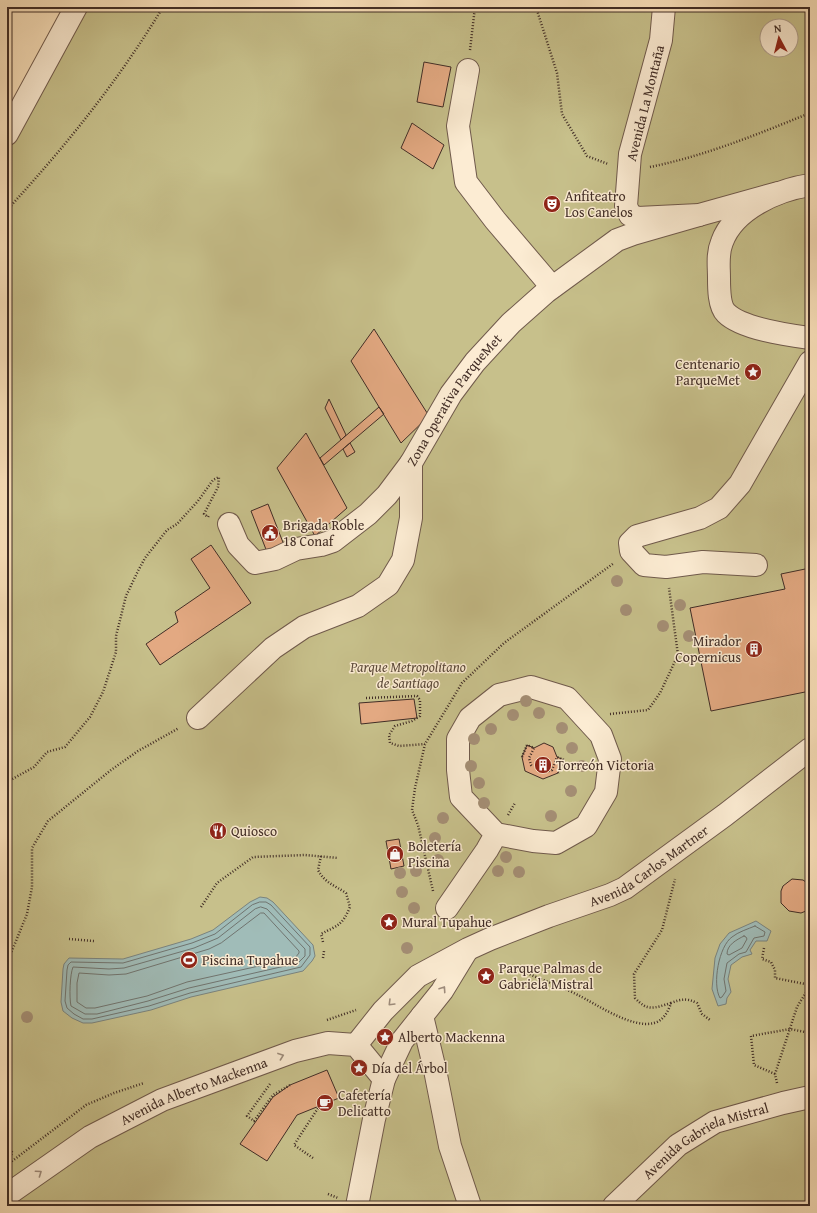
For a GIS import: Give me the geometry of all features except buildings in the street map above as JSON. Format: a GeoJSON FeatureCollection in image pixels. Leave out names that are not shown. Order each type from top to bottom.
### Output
{"type":"FeatureCollection","features":[{"type":"Feature","properties":{"kind":"street"},"geometry":{"type":"LineString","coordinates":[[7,134],[76,7]]}},
{"type":"Feature","properties":{"kind":"street","name":"Avenida La Montaña"},"geometry":{"type":"LineString","coordinates":[[664,7],[661,40],[630,154],[626,206],[630,214],[638,218],[699,216],[778,193]]}},
{"type":"Feature","properties":{"kind":"street"},"geometry":{"type":"LineString","coordinates":[[468,70],[458,126],[466,182],[495,220],[552,287]]}},
{"type":"Feature","properties":{"kind":"street"},"geometry":{"type":"LineString","coordinates":[[804,186],[778,193],[755,205],[742,214],[730,228],[722,242],[718,258],[719,294],[726,313],[740,322],[782,334],[810,338]]}},
{"type":"Feature","properties":{"kind":"street","name":"Zona Operativa ParqueMet"},"geometry":{"type":"LineString","coordinates":[[229,524],[238,545],[255,563],[275,559],[296,549],[321,545],[333,541],[368,514],[387,495],[411,463],[451,394],[475,362],[511,323],[552,287],[617,240],[633,234],[699,216]]}},
{"type":"Feature","properties":{"kind":"street"},"geometry":{"type":"LineString","coordinates":[[756,565],[702,562],[666,567],[644,565],[631,551],[630,543],[637,536],[700,518],[719,508],[740,484],[810,362]]}},
{"type":"Feature","properties":{"kind":"street"},"geometry":{"type":"LineString","coordinates":[[198,718],[273,648],[304,627],[358,606],[388,585],[403,560],[411,518],[411,463]]}},
{"type":"Feature","properties":{"kind":"street"},"geometry":{"type":"LineString","coordinates":[[530,686],[567,698],[602,735],[610,759],[606,792],[586,826],[556,843],[532,841],[496,834],[461,797],[458,770],[458,738],[470,718],[499,695],[530,686]]}},
{"type":"Feature","properties":{"kind":"street","name":"Avenida Carlos Martner"},"geometry":{"type":"LineString","coordinates":[[356,1045],[383,1011],[418,976],[468,949],[549,916],[610,896],[638,879],[683,846],[810,749]]}},
{"type":"Feature","properties":{"kind":"street"},"geometry":{"type":"LineString","coordinates":[[447,908],[487,850],[496,834]]}},
{"type":"Feature","properties":{"kind":"street"},"geometry":{"type":"LineString","coordinates":[[358,1206],[374,1119],[384,1079],[402,1041],[442,991],[468,949]]}},
{"type":"Feature","properties":{"kind":"street"},"geometry":{"type":"LineString","coordinates":[[422,1016],[435,1070],[450,1146],[470,1206]]}},
{"type":"Feature","properties":{"kind":"street","name":"Avenida Alberto Mackenna"},"geometry":{"type":"LineString","coordinates":[[7,1195],[90,1137],[162,1100],[295,1051],[328,1043],[356,1045]]}},
{"type":"Feature","properties":{"kind":"street"},"geometry":{"type":"LineString","coordinates":[[356,1045],[384,1079]]}},
{"type":"Feature","properties":{"kind":"street","name":"Avenida Gabriela Mistral"},"geometry":{"type":"LineString","coordinates":[[614,1206],[678,1145],[715,1122],[810,1097]]}},
{"type":"Feature","properties":{"kind":"path"},"geometry":{"type":"LineString","coordinates":[[7,210],[38,176],[87,116],[145,37],[163,7]]}},
{"type":"Feature","properties":{"kind":"path"},"geometry":{"type":"LineString","coordinates":[[468,70],[476,7]]}},
{"type":"Feature","properties":{"kind":"path"},"geometry":{"type":"LineString","coordinates":[[7,782],[34,767],[48,752],[65,747],[90,717],[103,692],[116,652],[116,636],[126,596],[138,571],[145,558],[167,530],[177,524],[198,501],[213,480],[219,477],[218,487],[204,514],[208,517],[212,512]]}},
{"type":"Feature","properties":{"kind":"path"},"geometry":{"type":"LineString","coordinates":[[584,716],[648,710],[660,692],[678,655],[666,567]]}},
{"type":"Feature","properties":{"kind":"path"},"geometry":{"type":"LineString","coordinates":[[366,698],[417,696],[420,700],[420,716],[412,721],[395,726],[389,734],[390,743],[399,746],[425,744]]}},
{"type":"Feature","properties":{"kind":"path"},"geometry":{"type":"LineString","coordinates":[[7,963],[27,914],[32,887],[32,848],[48,821],[111,770],[138,751],[198,718]]}},
{"type":"Feature","properties":{"kind":"path"},"geometry":{"type":"LineString","coordinates":[[522,757],[527,745],[534,748],[529,758],[531,766],[533,767]]}},
{"type":"Feature","properties":{"kind":"path"},"geometry":{"type":"LineString","coordinates":[[540,770],[545,772],[552,770],[557,757],[564,760],[558,773]]}},
{"type":"Feature","properties":{"kind":"path"},"geometry":{"type":"LineString","coordinates":[[683,846],[662,930],[634,974],[635,998],[642,1006],[654,1008],[671,1004],[681,999],[690,999],[697,1003],[702,1014],[710,1020]]}},
{"type":"Feature","properties":{"kind":"path"},"geometry":{"type":"LineString","coordinates":[[201,907],[217,882],[253,857],[305,855],[338,858]]}},
{"type":"Feature","properties":{"kind":"path"},"geometry":{"type":"LineString","coordinates":[[321,856],[318,870],[323,879],[346,893],[350,907],[341,923],[335,928],[321,934],[323,942]]}},
{"type":"Feature","properties":{"kind":"path"},"geometry":{"type":"LineString","coordinates":[[69,939],[94,941]]}},
{"type":"Feature","properties":{"kind":"path"},"geometry":{"type":"LineString","coordinates":[[764,948],[762,959],[771,962],[775,970],[774,978],[810,985],[797,1007],[775,1074],[783,1103]]}},
{"type":"Feature","properties":{"kind":"path"},"geometry":{"type":"LineString","coordinates":[[323,958],[324,951]]}},
{"type":"Feature","properties":{"kind":"path"},"geometry":{"type":"LineString","coordinates":[[518,969],[578,995],[602,1009],[636,1023],[654,1023],[668,1013],[671,1004]]}},
{"type":"Feature","properties":{"kind":"path"},"geometry":{"type":"LineString","coordinates":[[775,1074],[754,1065],[751,1036],[790,1028],[810,1033]]}},
{"type":"Feature","properties":{"kind":"path"},"geometry":{"type":"LineString","coordinates":[[272,1082],[247,1116],[254,1121],[273,1095],[290,1085]]}},
{"type":"Feature","properties":{"kind":"path"},"geometry":{"type":"LineString","coordinates":[[313,1158],[294,1145],[320,1105]]}},
{"type":"Feature","properties":{"kind":"path"},"geometry":{"type":"LineString","coordinates":[[7,1140],[10,1144],[7,1147]]}},
{"type":"Feature","properties":{"kind":"path"},"geometry":{"type":"LineString","coordinates":[[7,1154],[11,1151],[13,1153],[7,1158]]}},
{"type":"Feature","properties":{"kind":"green space","name":"Parque Metropolitano de Santiago"},"geometry":{"type":"Polygon","coordinates":[[[82,7],[810,7],[810,1206],[7,1206],[7,143],[82,7]]]}},
{"type":"Feature","properties":{"kind":"water","name":"Piscina Tupahue"},"geometry":{"type":"Polygon","coordinates":[[[260,897],[267,898],[273,902],[313,945],[315,956],[303,971],[191,997],[151,1010],[92,1023],[83,1023],[72,1018],[63,1011],[61,1002],[63,969],[64,964],[69,958],[123,959],[191,939],[213,930],[250,902],[260,897]]]}},
{"type":"Feature","properties":{"kind":"water"},"geometry":{"type":"Polygon","coordinates":[[[756,921],[771,931],[767,941],[756,941],[750,950],[752,954],[742,957],[731,965],[728,979],[731,992],[727,998],[726,1004],[718,1006],[712,989],[715,958],[720,944],[729,933],[756,921]]]}},
{"type":"Feature","properties":{"kind":"place","name":"Anfiteatro Los Canelos"},"geometry":{"type":"Point","coordinates":[552,204]}},
{"type":"Feature","properties":{"kind":"place","name":"Centenario ParqueMet"},"geometry":{"type":"Point","coordinates":[753,372]}},
{"type":"Feature","properties":{"kind":"place","name":"Brigada Roble 18 Conaf"},"geometry":{"type":"Point","coordinates":[270,533]}},
{"type":"Feature","properties":{"kind":"place","name":"Mirador Copernicus"},"geometry":{"type":"Point","coordinates":[754,649]}},
{"type":"Feature","properties":{"kind":"place","name":"Torreón Victoria"},"geometry":{"type":"Point","coordinates":[543,765]}},
{"type":"Feature","properties":{"kind":"place","name":"Quiosco"},"geometry":{"type":"Point","coordinates":[218,831]}},
{"type":"Feature","properties":{"kind":"place","name":"Boletería Piscina"},"geometry":{"type":"Point","coordinates":[395,854]}},
{"type":"Feature","properties":{"kind":"place","name":"Mural Tupahue"},"geometry":{"type":"Point","coordinates":[389,922]}},
{"type":"Feature","properties":{"kind":"place","name":"Piscina Tupahue"},"geometry":{"type":"Point","coordinates":[189,960]}},
{"type":"Feature","properties":{"kind":"place","name":"Parque Palmas de Gabriela Mistral"},"geometry":{"type":"Point","coordinates":[486,976]}},
{"type":"Feature","properties":{"kind":"place","name":"Alberto Mackenna"},"geometry":{"type":"Point","coordinates":[385,1037]}},
{"type":"Feature","properties":{"kind":"place","name":"Día del Árbol"},"geometry":{"type":"Point","coordinates":[359,1068]}},
{"type":"Feature","properties":{"kind":"place","name":"Cafetería Delicatto"},"geometry":{"type":"Point","coordinates":[325,1103]}}]}
